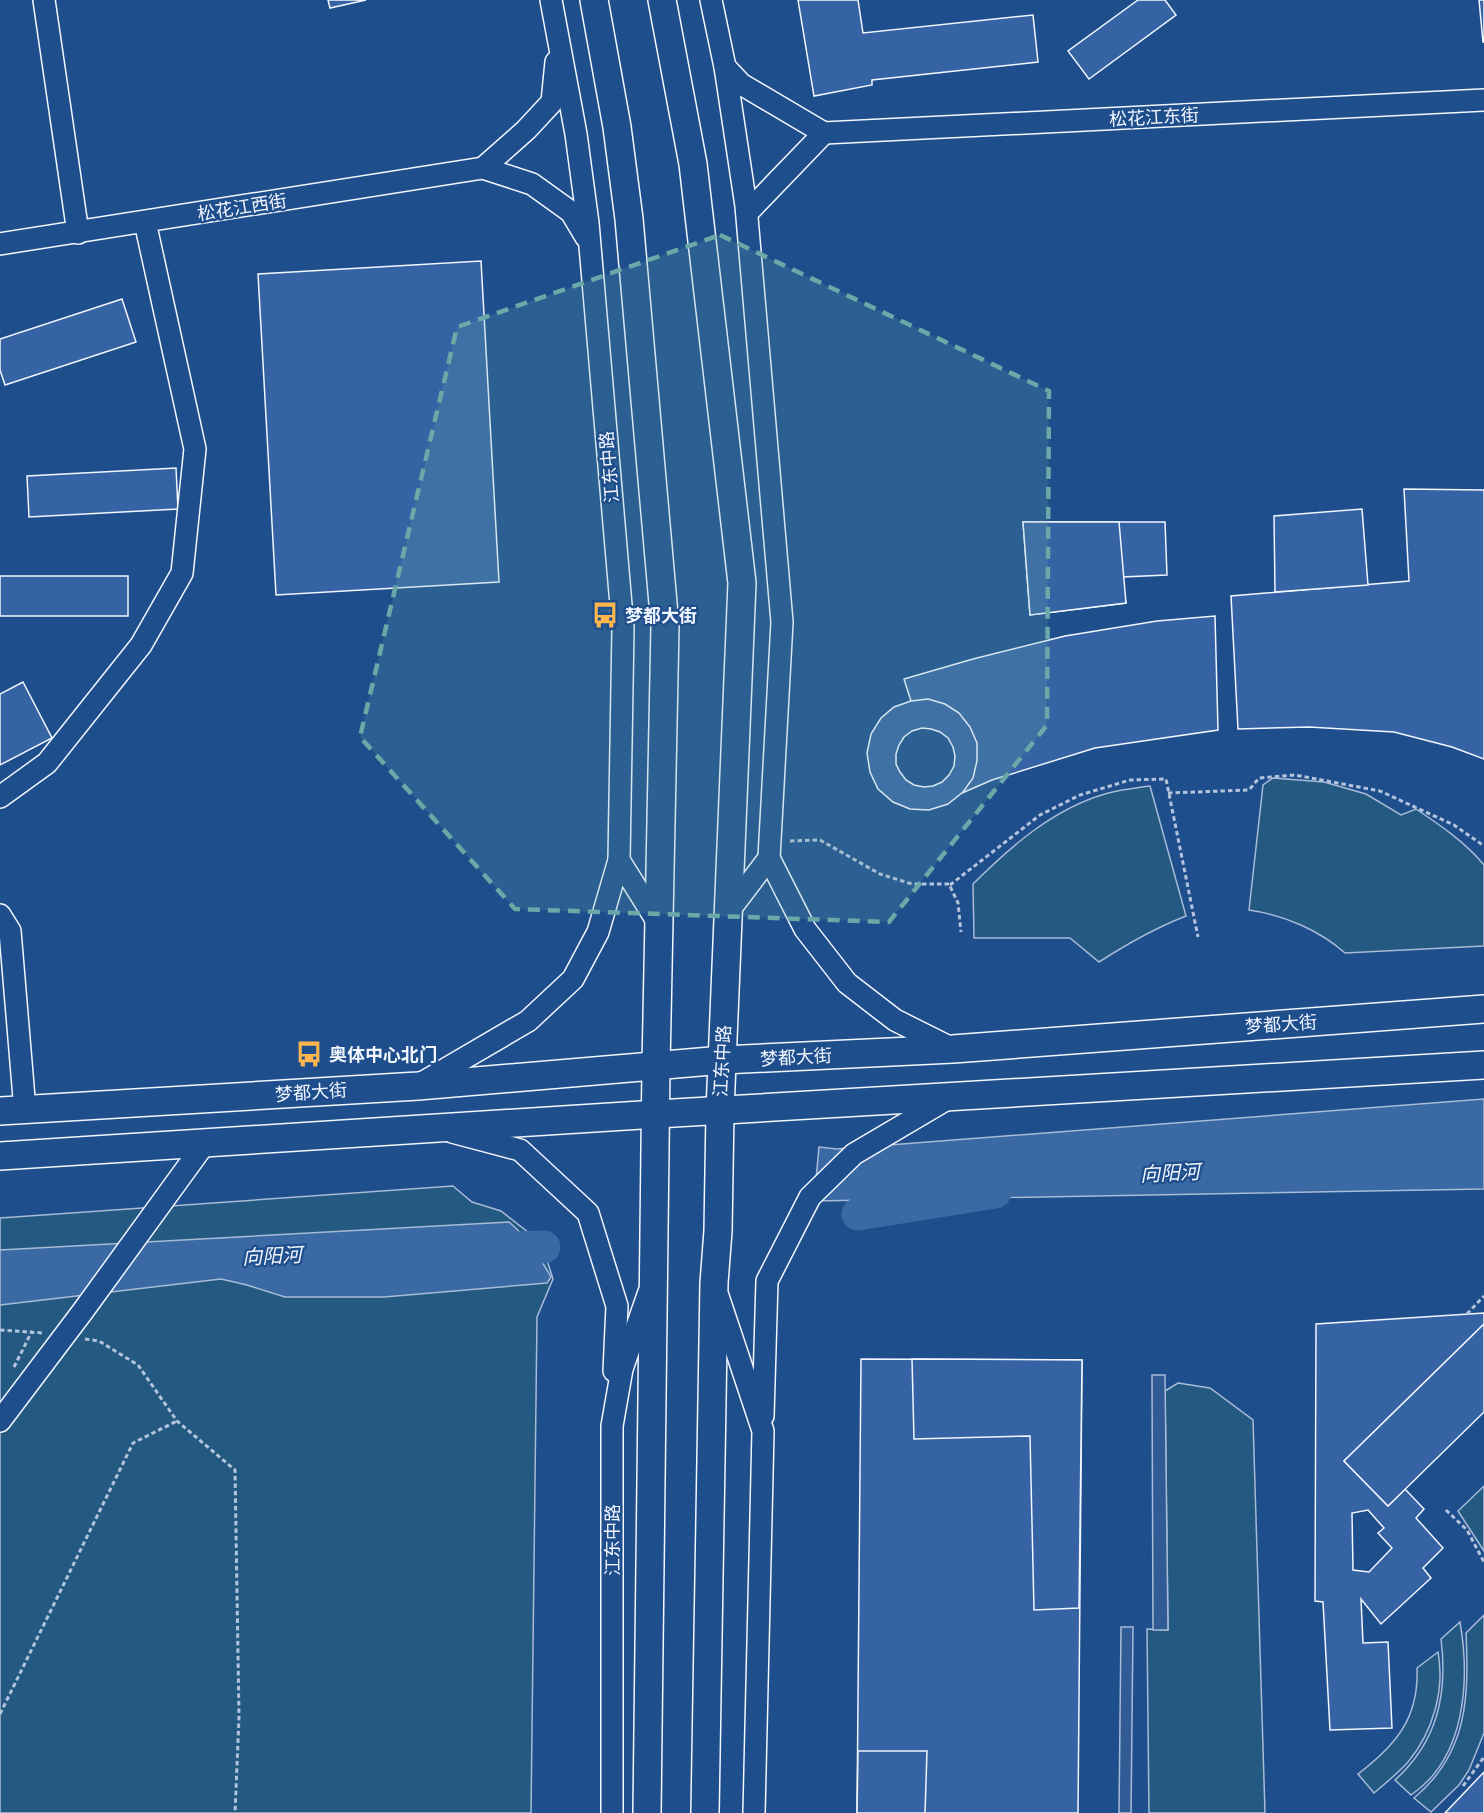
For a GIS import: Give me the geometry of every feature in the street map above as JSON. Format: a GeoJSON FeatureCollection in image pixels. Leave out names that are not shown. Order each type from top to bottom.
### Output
{"type":"FeatureCollection","features":[{"type":"Feature","properties":{"kind":"main road","name":"江东中路"},"geometry":{"type":"LineString","coordinates":[[594,0],[617,127],[629,219],[665,627],[656,1066],[648,1813]]}},
{"type":"Feature","properties":{"kind":"main road","name":"江东中路"},"geometry":{"type":"LineString","coordinates":[[662,0],[693,164],[742,583],[720,1111],[718,1231],[714,1283],[705,1813]]}},
{"type":"Feature","properties":{"kind":"main road","name":"梦都大街"},"geometry":{"type":"LineString","coordinates":[[13,1111],[418,1086],[723,1060],[953,1049],[1484,1009]]}},
{"type":"Feature","properties":{"kind":"main road"},"geometry":{"type":"LineString","coordinates":[[0,1156],[1484,1065]]}},
{"type":"Feature","properties":{"kind":"street"},"geometry":{"type":"LineString","coordinates":[[44,0],[78,233]]}},
{"type":"Feature","properties":{"kind":"street","name":"江东中路"},"geometry":{"type":"LineString","coordinates":[[418,1086],[528,1021],[573,979],[598,932],[620,860],[623,628],[589,243],[576,134],[551,0]]}},
{"type":"Feature","properties":{"kind":"street"},"geometry":{"type":"LineString","coordinates":[[711,0],[725,67],[747,213],[782,622],[770,850],[805,929],[847,983],[894,1020],[953,1049]]}},
{"type":"Feature","properties":{"kind":"street"},"geometry":{"type":"LineString","coordinates":[[483,168],[526,130],[552,102],[558,38]]}},
{"type":"Feature","properties":{"kind":"street"},"geometry":{"type":"LineString","coordinates":[[725,67],[741,84],[824,133],[747,213]]}},
{"type":"Feature","properties":{"kind":"street","name":"松花江东街"},"geometry":{"type":"LineString","coordinates":[[824,133],[1484,100]]}},
{"type":"Feature","properties":{"kind":"street"},"geometry":{"type":"LineString","coordinates":[[483,168],[532,184],[571,212],[589,243]]}},
{"type":"Feature","properties":{"kind":"street","name":"松花江西街"},"geometry":{"type":"LineString","coordinates":[[0,244],[483,168]]}},
{"type":"Feature","properties":{"kind":"street"},"geometry":{"type":"LineString","coordinates":[[0,797],[47,763],[141,645],[182,573],[195,449],[145,222]]}},
{"type":"Feature","properties":{"kind":"street"},"geometry":{"type":"LineString","coordinates":[[728,912],[770,850]]}},
{"type":"Feature","properties":{"kind":"street"},"geometry":{"type":"LineString","coordinates":[[620,860],[660,926]]}},
{"type":"Feature","properties":{"kind":"street"},"geometry":{"type":"LineString","coordinates":[[0,915],[10,931],[13,1111]]}},
{"type":"Feature","properties":{"kind":"street"},"geometry":{"type":"LineString","coordinates":[[763,1431],[767,1281],[810,1197],[854,1154],[949,1098]]}},
{"type":"Feature","properties":{"kind":"street"},"geometry":{"type":"LineString","coordinates":[[440,1128],[519,1150],[588,1213],[617,1306],[612,1426]]}},
{"type":"Feature","properties":{"kind":"street"},"geometry":{"type":"LineString","coordinates":[[0,1421],[84,1311],[205,1143]]}},
{"type":"Feature","properties":{"kind":"street","name":"江东中路"},"geometry":{"type":"LineString","coordinates":[[612,1813],[612,1426],[622,1369],[655,1274]]}},
{"type":"Feature","properties":{"kind":"street","name":"江东中路"},"geometry":{"type":"LineString","coordinates":[[714,1283],[763,1431],[754,1813]]}},
{"type":"Feature","properties":{"kind":"path"},"geometry":{"type":"LineString","coordinates":[[1168,793],[1249,790],[1259,778],[1295,775],[1380,791],[1454,825],[1484,846]]}},
{"type":"Feature","properties":{"kind":"path"},"geometry":{"type":"LineString","coordinates":[[770,850],[820,840],[880,874],[912,884],[950,885],[1040,815],[1080,795],[1130,780],[1166,778],[1198,937]]}},
{"type":"Feature","properties":{"kind":"path"},"geometry":{"type":"LineString","coordinates":[[950,885],[958,903],[961,932]]}},
{"type":"Feature","properties":{"kind":"path"},"geometry":{"type":"LineString","coordinates":[[1467,1314],[1484,1296]]}},
{"type":"Feature","properties":{"kind":"path"},"geometry":{"type":"LineString","coordinates":[[0,1330],[32,1331],[99,1341],[138,1365],[177,1421],[235,1470],[239,1717],[235,1813]]}},
{"type":"Feature","properties":{"kind":"path"},"geometry":{"type":"LineString","coordinates":[[10,1374],[32,1331]]}},
{"type":"Feature","properties":{"kind":"path"},"geometry":{"type":"LineString","coordinates":[[0,1714],[134,1443],[177,1421]]}},
{"type":"Feature","properties":{"kind":"path"},"geometry":{"type":"LineString","coordinates":[[1446,1510],[1467,1530],[1484,1562]]}},
{"type":"Feature","properties":{"kind":"path"},"geometry":{"type":"LineString","coordinates":[[1463,1786],[1484,1756]]}},
{"type":"Feature","properties":{"kind":"highlighted area"},"geometry":{"type":"Polygon","coordinates":[[[720,235],[1049,391],[1047,725],[889,922],[515,909],[360,737],[457,327],[720,235]]]}},
{"type":"Feature","properties":{"kind":"shaded area"},"geometry":{"type":"Polygon","coordinates":[[[1273,778],[1324,782],[1366,794],[1401,815],[1416,809],[1452,834],[1484,865],[1484,946],[1345,953],[1324,937],[1300,925],[1249,910],[1263,785],[1273,778]]]}},
{"type":"Feature","properties":{"kind":"shaded area"},"geometry":{"type":"Polygon","coordinates":[[[1150,786],[1186,916],[1141,937],[1099,962],[1070,938],[974,938],[973,884],[1017,843],[1050,819],[1086,801],[1121,790],[1150,786]]]}},
{"type":"Feature","properties":{"kind":"shaded area"},"geometry":{"type":"Polygon","coordinates":[[[453,1186],[472,1202],[501,1211],[529,1233],[545,1254],[553,1279],[537,1317],[531,1813],[0,1813],[0,1218],[453,1186]]]}},
{"type":"Feature","properties":{"kind":"shaded area"},"geometry":{"type":"Polygon","coordinates":[[[1152,1375],[1165,1375],[1168,1630],[1153,1630],[1152,1375]]]}},
{"type":"Feature","properties":{"kind":"shaded area"},"geometry":{"type":"Polygon","coordinates":[[[1178,1383],[1210,1388],[1253,1420],[1265,1813],[1149,1813],[1147,1629],[1168,1630],[1165,1391],[1178,1383]]]}},
{"type":"Feature","properties":{"kind":"shaded area"},"geometry":{"type":"Polygon","coordinates":[[[1484,1486],[1484,1551],[1458,1511],[1484,1486]]]}},
{"type":"Feature","properties":{"kind":"shaded area"},"geometry":{"type":"Polygon","coordinates":[[[1484,1615],[1484,1733],[1469,1770],[1459,1785],[1431,1812],[1414,1798],[1432,1781],[1455,1743],[1465,1701],[1466,1633],[1484,1615]]]}},
{"type":"Feature","properties":{"kind":"shaded area"},"geometry":{"type":"Polygon","coordinates":[[[1460,1622],[1464,1668],[1460,1716],[1443,1761],[1429,1779],[1411,1795],[1395,1780],[1421,1750],[1430,1733],[1441,1698],[1443,1660],[1441,1639],[1460,1622]]]}},
{"type":"Feature","properties":{"kind":"shaded area"},"geometry":{"type":"Polygon","coordinates":[[[1121,1627],[1133,1627],[1131,1813],[1119,1813],[1121,1627]]]}},
{"type":"Feature","properties":{"kind":"shaded area"},"geometry":{"type":"Polygon","coordinates":[[[1438,1652],[1440,1681],[1438,1696],[1424,1738],[1408,1762],[1374,1793],[1358,1774],[1384,1752],[1403,1729],[1414,1702],[1417,1668],[1438,1652]]]}},
{"type":"Feature","properties":{"kind":"water"},"geometry":{"type":"Polygon","coordinates":[[[1484,1099],[1484,1189],[814,1201],[819,1147],[837,1149],[1484,1099]]]}},
{"type":"Feature","properties":{"kind":"water"},"geometry":{"type":"Polygon","coordinates":[[[509,1222],[527,1240],[542,1262],[551,1277],[547,1283],[384,1297],[285,1297],[221,1279],[0,1305],[0,1250],[509,1222]]]}},
{"type":"Feature","properties":{"kind":"building"},"geometry":{"type":"Polygon","coordinates":[[[328,0],[366,0],[330,8],[328,0]]]}},
{"type":"Feature","properties":{"kind":"building"},"geometry":{"type":"Polygon","coordinates":[[[798,0],[858,0],[863,33],[1033,15],[1038,62],[872,80],[872,85],[814,96],[798,0]]]}},
{"type":"Feature","properties":{"kind":"building"},"geometry":{"type":"Polygon","coordinates":[[[1138,0],[1165,0],[1176,15],[1089,79],[1068,51],[1138,0]]]}},
{"type":"Feature","properties":{"kind":"building"},"geometry":{"type":"Polygon","coordinates":[[[1479,0],[1484,0],[1484,42],[1483,42],[1479,0]]]}},
{"type":"Feature","properties":{"kind":"building"},"geometry":{"type":"Polygon","coordinates":[[[481,261],[499,582],[276,595],[258,274],[481,261]]]}},
{"type":"Feature","properties":{"kind":"building"},"geometry":{"type":"Polygon","coordinates":[[[122,299],[136,342],[5,385],[0,370],[0,339],[122,299]]]}},
{"type":"Feature","properties":{"kind":"building"},"geometry":{"type":"Polygon","coordinates":[[[176,468],[178,509],[29,517],[27,476],[176,468]]]}},
{"type":"Feature","properties":{"kind":"building"},"geometry":{"type":"Polygon","coordinates":[[[1404,489],[1484,490],[1484,759],[1452,747],[1394,732],[1309,727],[1238,729],[1231,596],[1409,581],[1404,489]]]}},
{"type":"Feature","properties":{"kind":"building"},"geometry":{"type":"Polygon","coordinates":[[[1362,509],[1368,585],[1275,592],[1274,516],[1362,509]]]}},
{"type":"Feature","properties":{"kind":"building"},"geometry":{"type":"Polygon","coordinates":[[[1023,522],[1165,522],[1167,575],[1122,577],[1126,603],[1030,615],[1023,522]]]}},
{"type":"Feature","properties":{"kind":"building"},"geometry":{"type":"Polygon","coordinates":[[[1023,522],[1119,522],[1126,603],[1030,615],[1023,522]]]}},
{"type":"Feature","properties":{"kind":"building"},"geometry":{"type":"Polygon","coordinates":[[[0,576],[128,576],[128,616],[0,616],[0,576]]]}},
{"type":"Feature","properties":{"kind":"building"},"geometry":{"type":"Polygon","coordinates":[[[1215,616],[1218,730],[1095,748],[992,780],[962,793],[963,734],[911,701],[904,679],[1065,636],[1157,621],[1215,616]]]}},
{"type":"Feature","properties":{"kind":"building"},"geometry":{"type":"Polygon","coordinates":[[[23,682],[52,738],[0,765],[0,694],[23,682]]]}},
{"type":"Feature","properties":{"kind":"building"},"geometry":{"type":"Polygon","coordinates":[[[928,699],[945,704],[959,713],[970,727],[977,743],[977,761],[973,778],[963,792],[948,804],[929,810],[910,809],[893,802],[878,789],[870,772],[867,753],[871,734],[881,718],[894,707],[911,701],[928,699]],[[922,728],[912,731],[904,737],[896,754],[896,764],[900,772],[914,785],[924,787],[942,782],[954,766],[955,756],[948,738],[931,729],[922,728]]]}},
{"type":"Feature","properties":{"kind":"building"},"geometry":{"type":"Polygon","coordinates":[[[1484,1313],[1484,1324],[1344,1461],[1388,1506],[1405,1489],[1424,1509],[1416,1518],[1443,1548],[1423,1568],[1431,1578],[1381,1624],[1361,1599],[1363,1643],[1388,1642],[1392,1728],[1330,1730],[1323,1602],[1315,1601],[1316,1324],[1484,1313]],[[1368,1510],[1352,1513],[1353,1570],[1369,1572],[1392,1548],[1378,1533],[1384,1528],[1368,1510]]]}},
{"type":"Feature","properties":{"kind":"building"},"geometry":{"type":"Polygon","coordinates":[[[1484,1324],[1484,1412],[1388,1506],[1344,1461],[1484,1324]]]}},
{"type":"Feature","properties":{"kind":"building"},"geometry":{"type":"Polygon","coordinates":[[[861,1359],[1082,1360],[1078,1813],[857,1813],[861,1359]]]}},
{"type":"Feature","properties":{"kind":"building"},"geometry":{"type":"Polygon","coordinates":[[[912,1359],[1082,1360],[1079,1608],[1034,1610],[1030,1436],[914,1439],[912,1359]]]}},
{"type":"Feature","properties":{"kind":"building"},"geometry":{"type":"Polygon","coordinates":[[[858,1751],[927,1751],[925,1813],[857,1813],[858,1751]]]}},
{"type":"Feature","properties":{"kind":"building"},"geometry":{"type":"Polygon","coordinates":[[[1484,1772],[1484,1813],[1445,1813],[1484,1772]]]}},
{"type":"Feature","properties":{"kind":"waterway","name":"向阳河"},"geometry":{"type":"LineString","coordinates":[[858,1214],[995,1192]]}},
{"type":"Feature","properties":{"kind":"waterway","name":"向阳河"},"geometry":{"type":"LineString","coordinates":[[489,1249],[544,1247]]}},
{"type":"Feature","properties":{"kind":"place","name":"梦都大街"},"geometry":{"type":"Point","coordinates":[605,615]}},
{"type":"Feature","properties":{"kind":"place","name":"奥体中心北门"},"geometry":{"type":"Point","coordinates":[309,1054]}}]}
